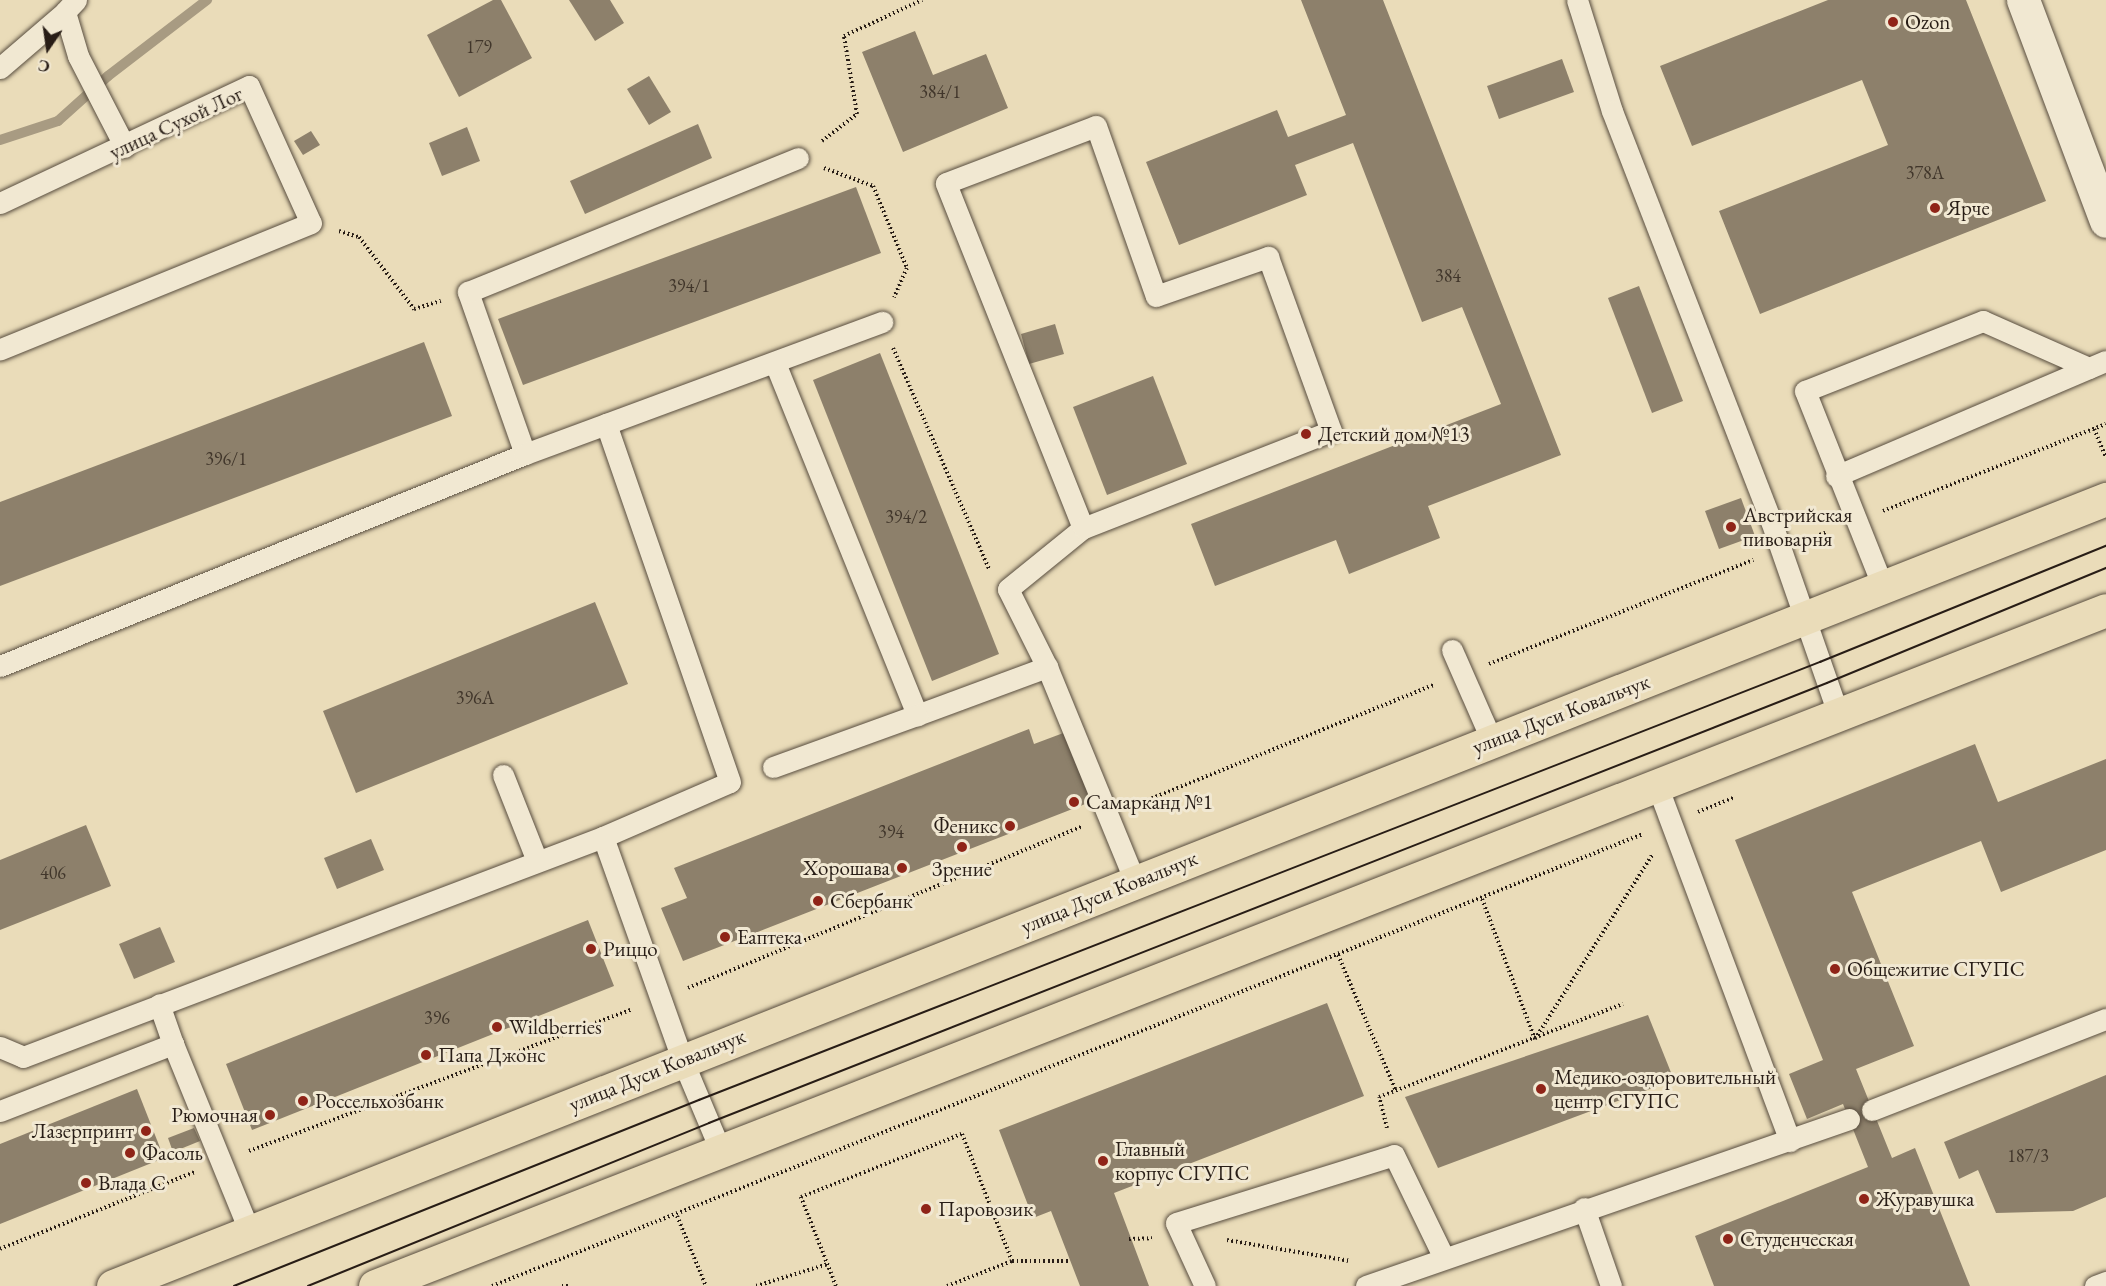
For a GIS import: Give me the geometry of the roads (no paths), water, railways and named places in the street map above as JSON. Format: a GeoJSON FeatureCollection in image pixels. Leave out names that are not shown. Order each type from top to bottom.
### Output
{"type":"FeatureCollection","features":[{"type":"Feature","properties":{"kind":"main road","name":"улица Дуси Ковальчук"},"geometry":{"type":"LineString","coordinates":[[113,1286],[682,1059],[2106,499]]}},
{"type":"Feature","properties":{"kind":"main road"},"geometry":{"type":"LineString","coordinates":[[375,1286],[1658,788],[2106,610]]}},
{"type":"Feature","properties":{"kind":"street"},"geometry":{"type":"LineString","coordinates":[[2023,0],[2106,221]]}},
{"type":"Feature","properties":{"kind":"lane"},"geometry":{"type":"LineString","coordinates":[[1577,0],[1612,111],[1781,549],[1839,716]]}},
{"type":"Feature","properties":{"kind":"lane"},"geometry":{"type":"LineString","coordinates":[[70,6],[78,56],[103,110],[125,147]]}},
{"type":"Feature","properties":{"kind":"lane"},"geometry":{"type":"LineString","coordinates":[[0,68],[70,6]]}},
{"type":"Feature","properties":{"kind":"lane","name":"улица Сухой Лог"},"geometry":{"type":"LineString","coordinates":[[0,203],[125,147],[249,86],[311,223],[0,349]]}},
{"type":"Feature","properties":{"kind":"lane"},"geometry":{"type":"LineString","coordinates":[[1083,528],[946,183],[1096,126],[1156,296],[1268,256],[1331,431],[1083,528],[1008,589],[1047,668],[1110,815],[1135,882]]}},
{"type":"Feature","properties":{"kind":"lane"},"geometry":{"type":"LineString","coordinates":[[525,454],[468,292],[798,158]]}},
{"type":"Feature","properties":{"kind":"lane"},"geometry":{"type":"LineString","coordinates":[[1883,587],[1836,476],[1805,391],[1983,321],[2097,364]]}},
{"type":"Feature","properties":{"kind":"lane"},"geometry":{"type":"LineString","coordinates":[[0,666],[525,454],[882,322]]}},
{"type":"Feature","properties":{"kind":"lane"},"geometry":{"type":"LineString","coordinates":[[775,363],[917,715]]}},
{"type":"Feature","properties":{"kind":"lane"},"geometry":{"type":"LineString","coordinates":[[1836,476],[2097,364]]}},
{"type":"Feature","properties":{"kind":"lane"},"geometry":{"type":"LineString","coordinates":[[0,1047],[23,1057],[603,837],[730,782],[606,424]]}},
{"type":"Feature","properties":{"kind":"lane"},"geometry":{"type":"LineString","coordinates":[[1452,650],[1466,673],[1492,741]]}},
{"type":"Feature","properties":{"kind":"lane"},"geometry":{"type":"LineString","coordinates":[[773,767],[1047,668]]}},
{"type":"Feature","properties":{"kind":"lane"},"geometry":{"type":"LineString","coordinates":[[503,775],[537,861]]}},
{"type":"Feature","properties":{"kind":"lane"},"geometry":{"type":"LineString","coordinates":[[1658,788],[1673,822],[1790,1141]]}},
{"type":"Feature","properties":{"kind":"lane"},"geometry":{"type":"LineString","coordinates":[[603,837],[682,1059],[722,1152]]}},
{"type":"Feature","properties":{"kind":"lane"},"geometry":{"type":"LineString","coordinates":[[159,1004],[250,1233]]}},
{"type":"Feature","properties":{"kind":"lane"},"geometry":{"type":"LineString","coordinates":[[1872,1110],[2106,1019]]}},
{"type":"Feature","properties":{"kind":"lane"},"geometry":{"type":"LineString","coordinates":[[0,1111],[173,1044]]}},
{"type":"Feature","properties":{"kind":"lane"},"geometry":{"type":"LineString","coordinates":[[1366,1286],[1584,1208],[1790,1141],[1849,1119]]}},
{"type":"Feature","properties":{"kind":"lane"},"geometry":{"type":"LineString","coordinates":[[1205,1286],[1176,1224],[1394,1155],[1444,1258]]}},
{"type":"Feature","properties":{"kind":"lane"},"geometry":{"type":"LineString","coordinates":[[1584,1208],[1611,1286]]}},
{"type":"Feature","properties":{"kind":"lane"},"geometry":{"type":"LineString","coordinates":[[2095,1286],[2106,1281]]}},
{"type":"Feature","properties":{"kind":"waterway"},"geometry":{"type":"LineString","coordinates":[[0,140],[58,121],[108,76],[207,0]]}},
{"type":"Feature","properties":{"kind":"tram line"},"geometry":{"type":"LineString","coordinates":[[234,1286],[699,1100],[1820,662],[2106,546]]}},
{"type":"Feature","properties":{"kind":"tram line"},"geometry":{"type":"LineString","coordinates":[[308,1286],[709,1123],[1827,683],[2106,568]]}},
{"type":"Feature","properties":{"kind":"place","name":"Ozon"},"geometry":{"type":"Point","coordinates":[1893,22]}},
{"type":"Feature","properties":{"kind":"place","name":"Ярче"},"geometry":{"type":"Point","coordinates":[1935,208]}},
{"type":"Feature","properties":{"kind":"place","name":"Детский дом №13"},"geometry":{"type":"Point","coordinates":[1306,434]}},
{"type":"Feature","properties":{"kind":"place","name":"Австрийская пивоварня"},"geometry":{"type":"Point","coordinates":[1731,527]}},
{"type":"Feature","properties":{"kind":"place","name":"Самарканд №1"},"geometry":{"type":"Point","coordinates":[1074,802]}},
{"type":"Feature","properties":{"kind":"place","name":"Феникс"},"geometry":{"type":"Point","coordinates":[1010,826]}},
{"type":"Feature","properties":{"kind":"place","name":"Зрение"},"geometry":{"type":"Point","coordinates":[962,847]}},
{"type":"Feature","properties":{"kind":"place","name":"Хорошава"},"geometry":{"type":"Point","coordinates":[902,868]}},
{"type":"Feature","properties":{"kind":"place","name":"Сбербанк"},"geometry":{"type":"Point","coordinates":[818,901]}},
{"type":"Feature","properties":{"kind":"place","name":"Еаптека"},"geometry":{"type":"Point","coordinates":[725,937]}},
{"type":"Feature","properties":{"kind":"place","name":"Риццо"},"geometry":{"type":"Point","coordinates":[591,949]}},
{"type":"Feature","properties":{"kind":"place","name":"Общежитие СГУПС"},"geometry":{"type":"Point","coordinates":[1835,969]}},
{"type":"Feature","properties":{"kind":"place","name":"Wildberries"},"geometry":{"type":"Point","coordinates":[497,1027]}},
{"type":"Feature","properties":{"kind":"place","name":"Папа Джонс"},"geometry":{"type":"Point","coordinates":[426,1055]}},
{"type":"Feature","properties":{"kind":"place","name":"Медико-оздоровительный центр СГУПС"},"geometry":{"type":"Point","coordinates":[1541,1089]}},
{"type":"Feature","properties":{"kind":"place","name":"Россельхозбанк"},"geometry":{"type":"Point","coordinates":[303,1101]}},
{"type":"Feature","properties":{"kind":"place","name":"Рюмочная"},"geometry":{"type":"Point","coordinates":[270,1115]}},
{"type":"Feature","properties":{"kind":"place","name":"Лазерпринт"},"geometry":{"type":"Point","coordinates":[146,1131]}},
{"type":"Feature","properties":{"kind":"place","name":"Фасоль"},"geometry":{"type":"Point","coordinates":[130,1153]}},
{"type":"Feature","properties":{"kind":"place","name":"Главный корпус СГУПС"},"geometry":{"type":"Point","coordinates":[1103,1161]}},
{"type":"Feature","properties":{"kind":"place","name":"Влада С"},"geometry":{"type":"Point","coordinates":[86,1183]}},
{"type":"Feature","properties":{"kind":"place","name":"Журавушка"},"geometry":{"type":"Point","coordinates":[1864,1199]}},
{"type":"Feature","properties":{"kind":"place","name":"Паровозик"},"geometry":{"type":"Point","coordinates":[926,1209]}},
{"type":"Feature","properties":{"kind":"place","name":"Студенческая"},"geometry":{"type":"Point","coordinates":[1728,1239]}}]}
